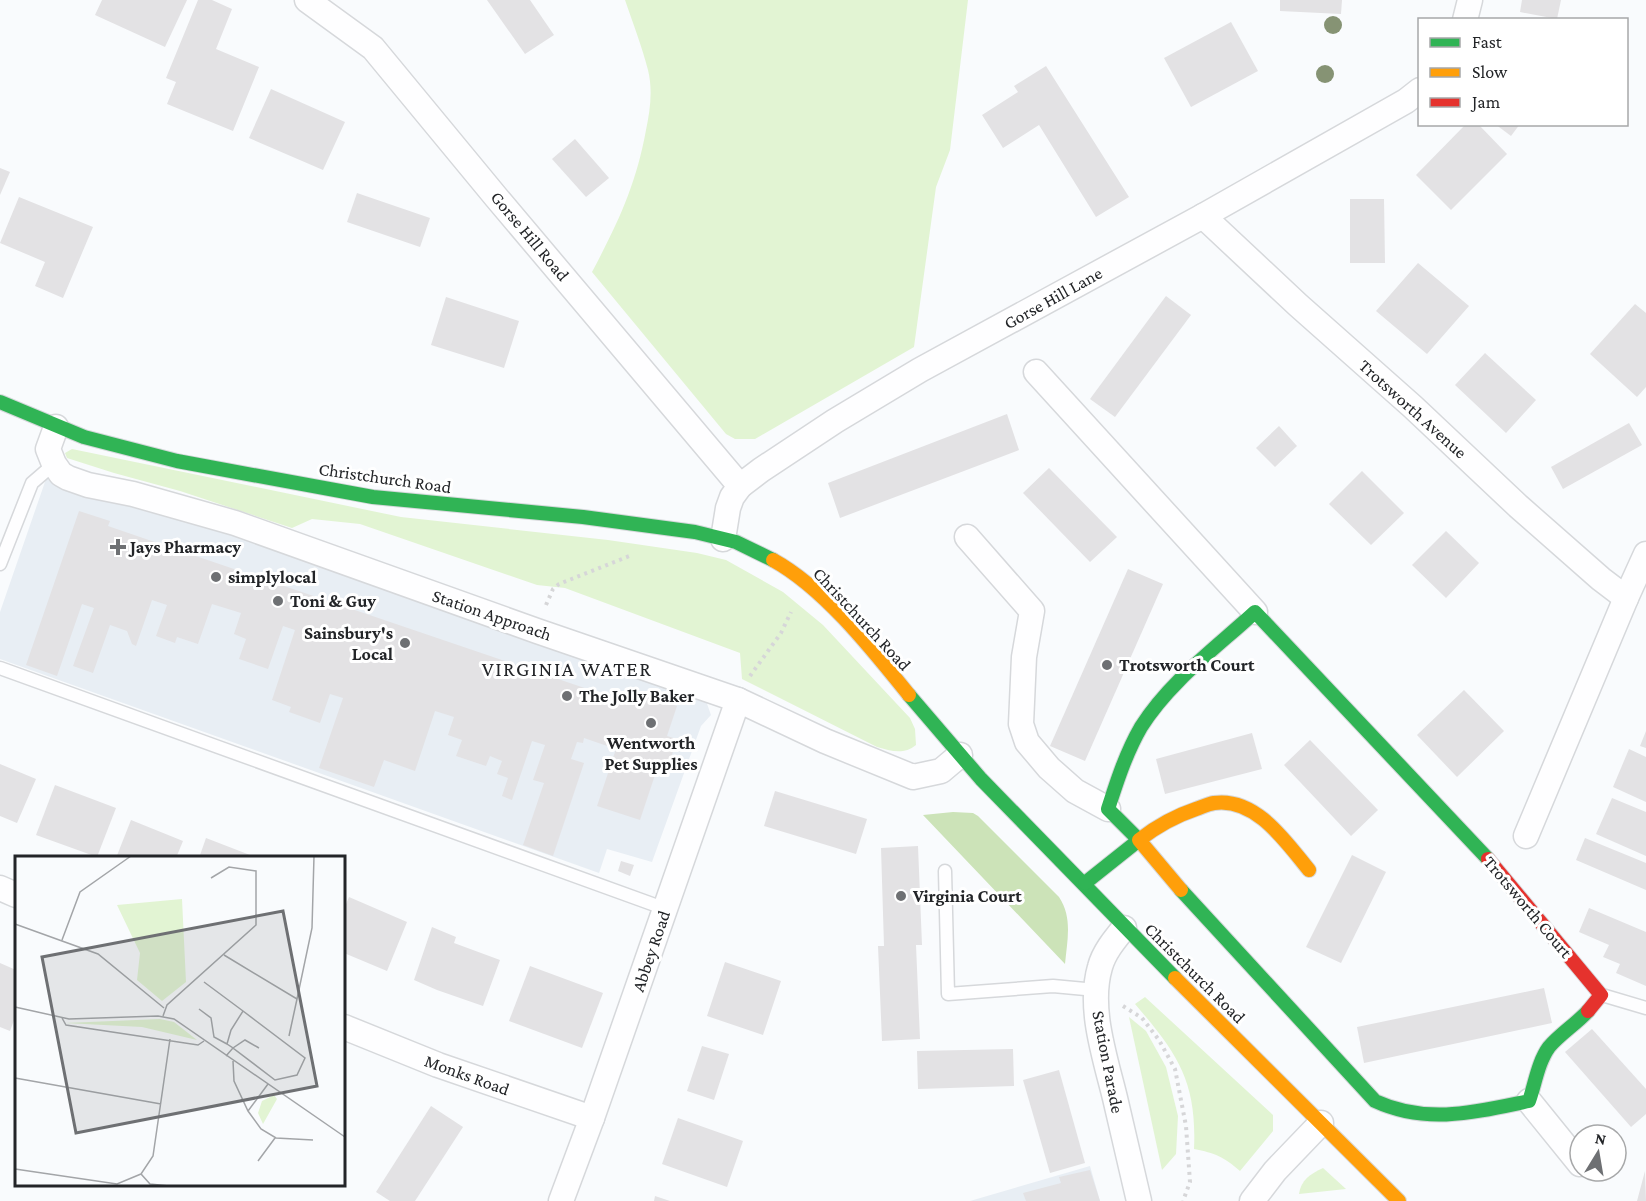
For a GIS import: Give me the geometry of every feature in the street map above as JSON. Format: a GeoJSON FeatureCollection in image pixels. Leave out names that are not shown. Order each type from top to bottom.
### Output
{"type":"FeatureCollection","features":[{"type":"Feature","properties":{"kind":"street","name":"Gorse Hill Road"},"geometry":{"type":"LineString","coordinates":[[307,0],[373,48],[740,486]]}},
{"type":"Feature","properties":{"kind":"street"},"geometry":{"type":"LineString","coordinates":[[1466,18],[1470,0]]}},
{"type":"Feature","properties":{"kind":"street","name":"Gorse Hill Lane"},"geometry":{"type":"LineString","coordinates":[[723,539],[728,508],[740,486],[760,470],[835,421],[920,370],[1203,216],[1406,101],[1418,91]]}},
{"type":"Feature","properties":{"kind":"street","name":"Trotsworth Avenue"},"geometry":{"type":"LineString","coordinates":[[1203,216],[1518,506],[1626,598]]}},
{"type":"Feature","properties":{"kind":"street","name":"Trotsworth Court"},"geometry":{"type":"LineString","coordinates":[[1036,372],[1255,612],[1464,833],[1601,995]]}},
{"type":"Feature","properties":{"kind":"street","name":"Christchurch Road"},"geometry":{"type":"LineString","coordinates":[[0,402],[56,427],[98,442],[311,487],[408,502],[610,520],[689,531],[747,546],[771,558],[808,586],[868,647],[960,755],[1085,883],[1124,928],[1399,1201]]}},
{"type":"Feature","properties":{"kind":"street"},"geometry":{"type":"LineString","coordinates":[[54,464],[48,449],[56,427]]}},
{"type":"Feature","properties":{"kind":"street","name":"Station Approach"},"geometry":{"type":"LineString","coordinates":[[54,464],[61,474],[88,485],[133,494],[234,524],[537,632],[738,700],[825,741],[913,777],[941,771],[960,755]]}},
{"type":"Feature","properties":{"kind":"street"},"geometry":{"type":"LineString","coordinates":[[967,537],[1032,611],[1024,657],[1021,705],[1021,724],[1027,742],[1049,768],[1075,791],[1108,809],[1267,986],[1375,1101],[1387,1109],[1418,1116],[1492,1108],[1529,1101]]}},
{"type":"Feature","properties":{"kind":"street"},"geometry":{"type":"LineString","coordinates":[[1526,836],[1646,554]]}},
{"type":"Feature","properties":{"kind":"street"},"geometry":{"type":"LineString","coordinates":[[1108,809],[1136,737],[1148,717],[1170,690],[1255,612]]}},
{"type":"Feature","properties":{"kind":"street","name":"Abbey Road"},"geometry":{"type":"LineString","coordinates":[[561,1201],[738,700]]}},
{"type":"Feature","properties":{"kind":"street"},"geometry":{"type":"LineString","coordinates":[[1085,883],[1154,827],[1183,812],[1217,803],[1240,806],[1260,816],[1286,841],[1309,870]]}},
{"type":"Feature","properties":{"kind":"street"},"geometry":{"type":"LineString","coordinates":[[0,888],[15,895]]}},
{"type":"Feature","properties":{"kind":"street","name":"Station Parade"},"geometry":{"type":"LineString","coordinates":[[1124,928],[1100,965],[1096,1008],[1106,1061],[1140,1201]]}},
{"type":"Feature","properties":{"kind":"street"},"geometry":{"type":"LineString","coordinates":[[1529,1101],[1543,1058],[1550,1046],[1577,1023],[1601,995]]}},
{"type":"Feature","properties":{"kind":"street","name":"Monks Road"},"geometry":{"type":"LineString","coordinates":[[345,1027],[438,1065],[592,1118]]}},
{"type":"Feature","properties":{"kind":"street"},"geometry":{"type":"LineString","coordinates":[[1529,1101],[1568,1149]]}},
{"type":"Feature","properties":{"kind":"street"},"geometry":{"type":"LineString","coordinates":[[1252,1201],[1275,1171],[1321,1123]]}},
{"type":"Feature","properties":{"kind":"lane"},"geometry":{"type":"LineString","coordinates":[[0,564],[32,483],[54,464]]}},
{"type":"Feature","properties":{"kind":"lane"},"geometry":{"type":"LineString","coordinates":[[0,668],[666,909]]}},
{"type":"Feature","properties":{"kind":"lane"},"geometry":{"type":"LineString","coordinates":[[945,871],[948,994],[1053,987],[1096,990]]}},
{"type":"Feature","properties":{"kind":"lane"},"geometry":{"type":"LineString","coordinates":[[1601,995],[1646,1008]]}},
{"type":"Feature","properties":{"kind":"path"},"geometry":{"type":"LineString","coordinates":[[545,609],[553,590],[559,584],[643,551]]}},
{"type":"Feature","properties":{"kind":"path"},"geometry":{"type":"LineString","coordinates":[[738,700],[746,681],[781,633],[795,603]]}},
{"type":"Feature","properties":{"kind":"path"},"geometry":{"type":"LineString","coordinates":[[1096,990],[1143,1018],[1159,1040],[1175,1069],[1186,1126],[1190,1182],[1183,1201]]}},
{"type":"Feature","properties":{"kind":"shaded area"},"geometry":{"type":"Polygon","coordinates":[[[46,479],[136,499],[705,698],[711,715],[701,726],[652,862],[607,849],[599,873],[0,659],[0,612],[46,479]]]}},
{"type":"Feature","properties":{"kind":"shaded area"},"geometry":{"type":"Polygon","coordinates":[[[1090,1166],[1100,1201],[970,1201],[1090,1166]]]}},
{"type":"Feature","properties":{"kind":"green space"},"geometry":{"type":"Polygon","coordinates":[[[625,0],[968,0],[950,150],[936,187],[914,347],[755,439],[735,439],[726,434],[592,272],[618,220],[631,186],[642,150],[650,108],[648,70],[625,0]]]}},
{"type":"Feature","properties":{"kind":"green space"},"geometry":{"type":"Polygon","coordinates":[[[72,449],[401,517],[608,540],[697,553],[726,560],[783,592],[823,625],[910,718],[915,729],[916,745],[902,751],[877,747],[742,679],[740,653],[565,588],[537,585],[360,524],[312,519],[292,528],[180,491],[67,458],[65,453],[72,449]]]}},
{"type":"Feature","properties":{"kind":"green space"},"geometry":{"type":"Polygon","coordinates":[[[973,813],[978,816],[1059,897],[1068,921],[1065,964],[923,815],[973,813]]]}},
{"type":"Feature","properties":{"kind":"green space"},"geometry":{"type":"Polygon","coordinates":[[[1145,997],[1273,1115],[1273,1131],[1240,1171],[1219,1156],[1194,1149],[1192,1105],[1188,1087],[1182,1070],[1163,1038],[1135,1004],[1145,997]]]}},
{"type":"Feature","properties":{"kind":"green space"},"geometry":{"type":"Polygon","coordinates":[[[1129,1017],[1146,1031],[1166,1067],[1178,1116],[1176,1154],[1162,1170],[1129,1017]]]}},
{"type":"Feature","properties":{"kind":"green space"},"geometry":{"type":"Polygon","coordinates":[[[1323,1168],[1346,1189],[1299,1194],[1307,1178],[1323,1168]]]}},
{"type":"Feature","properties":{"kind":"building"},"geometry":{"type":"Polygon","coordinates":[[[102,0],[187,0],[165,47],[95,15],[102,0]]]}},
{"type":"Feature","properties":{"kind":"building"},"geometry":{"type":"Polygon","coordinates":[[[198,0],[212,0],[232,9],[216,49],[259,67],[233,131],[167,104],[176,82],[166,78],[198,0]]]}},
{"type":"Feature","properties":{"kind":"building"},"geometry":{"type":"Polygon","coordinates":[[[487,0],[530,0],[554,35],[525,54],[487,0]]]}},
{"type":"Feature","properties":{"kind":"building"},"geometry":{"type":"Polygon","coordinates":[[[1280,0],[1342,0],[1341,14],[1280,11],[1280,0]]]}},
{"type":"Feature","properties":{"kind":"building"},"geometry":{"type":"Polygon","coordinates":[[[1522,0],[1561,0],[1557,18],[1520,12],[1522,0]]]}},
{"type":"Feature","properties":{"kind":"building"},"geometry":{"type":"Polygon","coordinates":[[[1231,22],[1258,71],[1191,107],[1164,58],[1231,22]]]}},
{"type":"Feature","properties":{"kind":"building"},"geometry":{"type":"Polygon","coordinates":[[[1046,66],[1129,197],[1096,217],[1039,125],[1003,148],[982,115],[1018,92],[1014,86],[1046,66]]]}},
{"type":"Feature","properties":{"kind":"building"},"geometry":{"type":"Polygon","coordinates":[[[271,89],[345,122],[323,170],[249,138],[271,89]]]}},
{"type":"Feature","properties":{"kind":"building"},"geometry":{"type":"Polygon","coordinates":[[[1464,126],[1480,126],[1507,154],[1451,210],[1416,175],[1464,126]]]}},
{"type":"Feature","properties":{"kind":"building"},"geometry":{"type":"Polygon","coordinates":[[[1498,126],[1518,126],[1511,136],[1498,126]]]}},
{"type":"Feature","properties":{"kind":"building"},"geometry":{"type":"Polygon","coordinates":[[[575,139],[609,178],[586,197],[552,159],[575,139]]]}},
{"type":"Feature","properties":{"kind":"building"},"geometry":{"type":"Polygon","coordinates":[[[0,168],[10,172],[0,195],[0,168]]]}},
{"type":"Feature","properties":{"kind":"building"},"geometry":{"type":"Polygon","coordinates":[[[357,193],[430,218],[420,247],[347,222],[357,193]]]}},
{"type":"Feature","properties":{"kind":"building"},"geometry":{"type":"Polygon","coordinates":[[[19,197],[93,227],[63,298],[35,286],[45,262],[0,243],[19,197]]]}},
{"type":"Feature","properties":{"kind":"building"},"geometry":{"type":"Polygon","coordinates":[[[1350,199],[1384,199],[1385,263],[1350,263],[1350,199]]]}},
{"type":"Feature","properties":{"kind":"building"},"geometry":{"type":"Polygon","coordinates":[[[1418,263],[1469,306],[1427,354],[1376,311],[1418,263]]]}},
{"type":"Feature","properties":{"kind":"building"},"geometry":{"type":"Polygon","coordinates":[[[1166,296],[1191,315],[1115,417],[1090,399],[1166,296]]]}},
{"type":"Feature","properties":{"kind":"building"},"geometry":{"type":"Polygon","coordinates":[[[446,297],[519,321],[504,368],[431,345],[446,297]]]}},
{"type":"Feature","properties":{"kind":"building"},"geometry":{"type":"Polygon","coordinates":[[[1635,304],[1646,313],[1646,387],[1637,397],[1590,354],[1635,304]]]}},
{"type":"Feature","properties":{"kind":"building"},"geometry":{"type":"Polygon","coordinates":[[[1485,353],[1536,400],[1506,433],[1455,385],[1485,353]]]}},
{"type":"Feature","properties":{"kind":"building"},"geometry":{"type":"Polygon","coordinates":[[[1007,414],[1019,450],[840,518],[828,483],[1007,414]]]}},
{"type":"Feature","properties":{"kind":"building"},"geometry":{"type":"Polygon","coordinates":[[[1629,423],[1642,445],[1563,489],[1551,467],[1629,423]]]}},
{"type":"Feature","properties":{"kind":"building"},"geometry":{"type":"Polygon","coordinates":[[[1279,426],[1297,446],[1275,467],[1256,448],[1279,426]]]}},
{"type":"Feature","properties":{"kind":"building"},"geometry":{"type":"Polygon","coordinates":[[[1049,468],[1117,537],[1090,562],[1023,493],[1049,468]]]}},
{"type":"Feature","properties":{"kind":"building"},"geometry":{"type":"Polygon","coordinates":[[[1362,471],[1404,513],[1371,545],[1329,504],[1362,471]]]}},
{"type":"Feature","properties":{"kind":"building"},"geometry":{"type":"Polygon","coordinates":[[[79,511],[110,521],[108,526],[614,698],[615,695],[641,703],[644,695],[677,706],[667,736],[677,739],[668,767],[659,763],[640,820],[597,806],[616,749],[584,738],[583,743],[577,742],[571,759],[584,763],[553,856],[523,845],[544,783],[533,780],[545,745],[532,741],[512,800],[502,796],[508,778],[497,774],[502,761],[490,756],[486,766],[456,756],[462,740],[448,735],[454,717],[435,711],[415,771],[384,760],[374,787],[319,768],[343,698],[330,694],[320,723],[289,712],[291,707],[272,700],[295,630],[283,626],[268,669],[239,659],[246,639],[234,634],[241,613],[212,604],[198,644],[177,637],[175,643],[156,636],[167,605],[152,600],[136,646],[132,644],[127,631],[110,625],[93,673],[73,666],[94,608],[82,604],[57,676],[26,665],[79,511]]]}},
{"type":"Feature","properties":{"kind":"building"},"geometry":{"type":"Polygon","coordinates":[[[1446,531],[1479,563],[1446,598],[1412,565],[1446,531]]]}},
{"type":"Feature","properties":{"kind":"building","name":"Trotsworth Court"},"geometry":{"type":"Polygon","coordinates":[[[1128,569],[1163,584],[1085,761],[1050,746],[1128,569]]]}},
{"type":"Feature","properties":{"kind":"building"},"geometry":{"type":"Polygon","coordinates":[[[1464,690],[1504,731],[1457,777],[1417,735],[1464,690]]]}},
{"type":"Feature","properties":{"kind":"building"},"geometry":{"type":"Polygon","coordinates":[[[1646,731],[1646,748],[1640,746],[1646,731]]]}},
{"type":"Feature","properties":{"kind":"building"},"geometry":{"type":"Polygon","coordinates":[[[1252,733],[1262,769],[1165,794],[1156,759],[1252,733]]]}},
{"type":"Feature","properties":{"kind":"building"},"geometry":{"type":"Polygon","coordinates":[[[1310,740],[1378,810],[1351,836],[1284,765],[1310,740]]]}},
{"type":"Feature","properties":{"kind":"building"},"geometry":{"type":"Polygon","coordinates":[[[1629,749],[1646,757],[1646,802],[1613,787],[1629,749]]]}},
{"type":"Feature","properties":{"kind":"building"},"geometry":{"type":"Polygon","coordinates":[[[0,764],[36,779],[17,823],[0,816],[0,764]]]}},
{"type":"Feature","properties":{"kind":"building"},"geometry":{"type":"Polygon","coordinates":[[[55,785],[116,808],[97,856],[36,835],[55,785]]]}},
{"type":"Feature","properties":{"kind":"building"},"geometry":{"type":"Polygon","coordinates":[[[775,791],[867,819],[856,854],[764,826],[775,791]]]}},
{"type":"Feature","properties":{"kind":"building"},"geometry":{"type":"Polygon","coordinates":[[[1612,798],[1646,812],[1646,856],[1596,834],[1612,798]]]}},
{"type":"Feature","properties":{"kind":"building"},"geometry":{"type":"Polygon","coordinates":[[[131,820],[183,841],[177,856],[117,856],[131,820]]]}},
{"type":"Feature","properties":{"kind":"building"},"geometry":{"type":"Polygon","coordinates":[[[206,838],[250,855],[250,856],[200,856],[206,838]]]}},
{"type":"Feature","properties":{"kind":"building"},"geometry":{"type":"Polygon","coordinates":[[[1585,838],[1646,863],[1646,890],[1576,860],[1585,838]]]}},
{"type":"Feature","properties":{"kind":"building"},"geometry":{"type":"Polygon","coordinates":[[[918,846],[922,945],[916,945],[920,1039],[882,1041],[878,946],[884,946],[881,848],[918,846]]]}},
{"type":"Feature","properties":{"kind":"building"},"geometry":{"type":"Polygon","coordinates":[[[1352,855],[1386,872],[1341,963],[1306,947],[1352,855]]]}},
{"type":"Feature","properties":{"kind":"building"},"geometry":{"type":"Polygon","coordinates":[[[621,861],[634,865],[630,876],[618,871],[621,861]]]}},
{"type":"Feature","properties":{"kind":"building"},"geometry":{"type":"Polygon","coordinates":[[[349,897],[407,922],[387,971],[345,953],[345,907],[349,897]]]}},
{"type":"Feature","properties":{"kind":"building"},"geometry":{"type":"Polygon","coordinates":[[[1589,908],[1646,932],[1646,986],[1616,973],[1620,964],[1603,957],[1609,945],[1579,932],[1589,908]]]}},
{"type":"Feature","properties":{"kind":"building"},"geometry":{"type":"Polygon","coordinates":[[[432,927],[456,937],[454,943],[500,960],[483,1006],[414,980],[432,927]]]}},
{"type":"Feature","properties":{"kind":"building"},"geometry":{"type":"Polygon","coordinates":[[[725,962],[781,981],[763,1035],[707,1016],[725,962]]]}},
{"type":"Feature","properties":{"kind":"building"},"geometry":{"type":"Polygon","coordinates":[[[0,963],[15,970],[15,1018],[10,1031],[0,1027],[0,963]]]}},
{"type":"Feature","properties":{"kind":"building"},"geometry":{"type":"Polygon","coordinates":[[[530,966],[603,993],[582,1048],[509,1021],[530,966]]]}},
{"type":"Feature","properties":{"kind":"building"},"geometry":{"type":"Polygon","coordinates":[[[1544,988],[1552,1023],[1364,1063],[1357,1027],[1544,988]]]}},
{"type":"Feature","properties":{"kind":"building"},"geometry":{"type":"Polygon","coordinates":[[[1592,1029],[1646,1089],[1646,1114],[1631,1127],[1565,1052],[1592,1029]]]}},
{"type":"Feature","properties":{"kind":"building"},"geometry":{"type":"Polygon","coordinates":[[[702,1046],[729,1054],[714,1100],[687,1091],[702,1046]]]}},
{"type":"Feature","properties":{"kind":"building"},"geometry":{"type":"Polygon","coordinates":[[[1013,1049],[1014,1086],[918,1089],[917,1051],[1013,1049]]]}},
{"type":"Feature","properties":{"kind":"building"},"geometry":{"type":"Polygon","coordinates":[[[1059,1070],[1085,1163],[1050,1173],[1023,1080],[1059,1070]]]}},
{"type":"Feature","properties":{"kind":"building"},"geometry":{"type":"Polygon","coordinates":[[[431,1106],[463,1127],[415,1201],[390,1201],[376,1192],[431,1106]]]}},
{"type":"Feature","properties":{"kind":"building"},"geometry":{"type":"Polygon","coordinates":[[[678,1118],[743,1141],[727,1187],[662,1164],[678,1118]]]}},
{"type":"Feature","properties":{"kind":"building"},"geometry":{"type":"Polygon","coordinates":[[[1090,1170],[1100,1201],[1026,1201],[1023,1193],[1061,1183],[1059,1177],[1090,1170]]]}},
{"type":"Feature","properties":{"kind":"building"},"geometry":{"type":"Polygon","coordinates":[[[1645,1171],[1646,1201],[1637,1201],[1645,1171]]]}},
{"type":"Feature","properties":{"kind":"building"},"geometry":{"type":"Polygon","coordinates":[[[655,1196],[670,1201],[654,1201],[655,1196]]]}},
{"type":"Feature","properties":{"kind":"traffic: fast"},"geometry":{"type":"LineString","coordinates":[[0,402],[84,437],[177,461],[373,497],[583,517],[695,532],[736,542],[773,560]]}},
{"type":"Feature","properties":{"kind":"traffic: fast"},"geometry":{"type":"LineString","coordinates":[[1085,883],[1139,840],[1108,809],[1126,757],[1141,727],[1180,680],[1255,612],[1488,859]]}},
{"type":"Feature","properties":{"kind":"traffic: fast"},"geometry":{"type":"LineString","coordinates":[[909,695],[981,779],[1175,978]]}},
{"type":"Feature","properties":{"kind":"traffic: fast"},"geometry":{"type":"LineString","coordinates":[[1181,890],[1375,1101],[1394,1108],[1414,1113],[1452,1114],[1529,1101],[1545,1053],[1588,1011]]}},
{"type":"Feature","properties":{"kind":"traffic: slow"},"geometry":{"type":"LineString","coordinates":[[773,560],[811,586],[829,603],[863,639],[909,695]]}},
{"type":"Feature","properties":{"kind":"traffic: slow"},"geometry":{"type":"LineString","coordinates":[[1181,890],[1139,840],[1173,818],[1214,803],[1229,803],[1256,814],[1280,835],[1309,870]]}},
{"type":"Feature","properties":{"kind":"traffic: slow"},"geometry":{"type":"LineString","coordinates":[[1175,978],[1399,1201]]}},
{"type":"Feature","properties":{"kind":"traffic: jam"},"geometry":{"type":"LineString","coordinates":[[1488,859],[1601,995],[1588,1011]]}},
{"type":"Feature","properties":{"kind":"place","name":"Jays Pharmacy"},"geometry":{"type":"Point","coordinates":[118,547]}},
{"type":"Feature","properties":{"kind":"place","name":"simplylocal"},"geometry":{"type":"Point","coordinates":[216,577]}},
{"type":"Feature","properties":{"kind":"place","name":"Toni & Guy"},"geometry":{"type":"Point","coordinates":[278,601]}},
{"type":"Feature","properties":{"kind":"place","name":"Sainsbury's Local"},"geometry":{"type":"Point","coordinates":[405,643]}},
{"type":"Feature","properties":{"kind":"place","name":"Trotsworth Court"},"geometry":{"type":"Point","coordinates":[1107,665]}},
{"type":"Feature","properties":{"kind":"place","name":"The Jolly Baker"},"geometry":{"type":"Point","coordinates":[567,696]}},
{"type":"Feature","properties":{"kind":"place","name":"Wentworth Pet Supplies"},"geometry":{"type":"Point","coordinates":[651,723]}},
{"type":"Feature","properties":{"kind":"place","name":"Virginia Court"},"geometry":{"type":"Point","coordinates":[901,896]}},
{"type":"Feature","properties":{"kind":"district","name":"VIRGINIA WATER"},"geometry":{"type":"Point","coordinates":[567,669]}}]}
